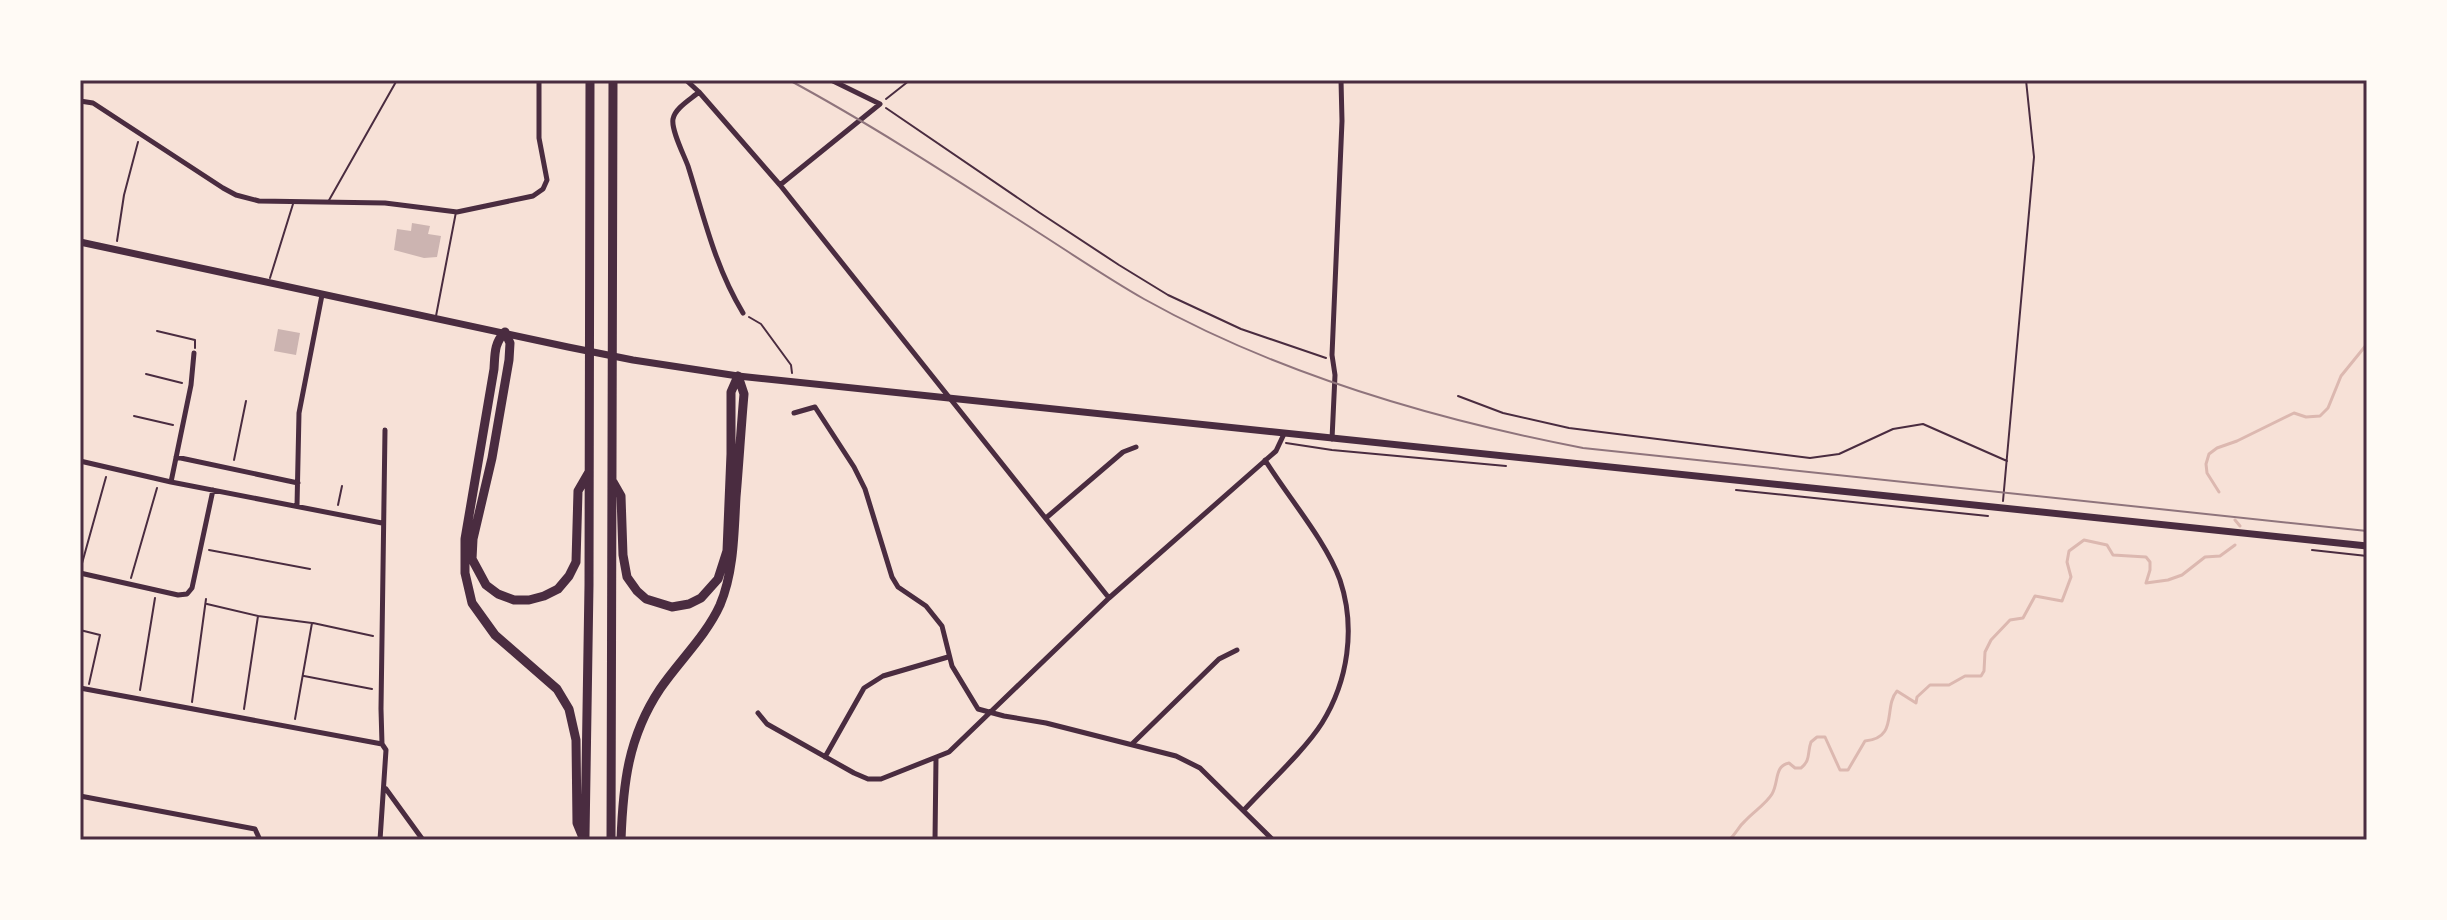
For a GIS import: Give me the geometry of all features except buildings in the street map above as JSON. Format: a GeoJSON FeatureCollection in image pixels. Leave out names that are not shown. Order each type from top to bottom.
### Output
{"type":"FeatureCollection","features":[{"type":"Feature","properties":{"kind":"highway"},"geometry":{"type":"LineString","coordinates":[[584,840],[590,80]]}},
{"type":"Feature","properties":{"kind":"highway"},"geometry":{"type":"LineString","coordinates":[[611,840],[613,80]]}},
{"type":"Feature","properties":{"kind":"highway"},"geometry":{"type":"LineString","coordinates":[[584,840],[577,823],[576,740],[569,709],[557,689],[495,635],[472,603],[465,573],[465,539],[495,349],[497,340],[505,332],[510,343],[509,360],[492,458],[473,539],[472,559],[486,585],[514,600],[529,600],[558,589],[576,562],[578,491],[589,472]]}},
{"type":"Feature","properties":{"kind":"highway"},"geometry":{"type":"LineString","coordinates":[[613,481],[621,496],[627,577],[637,591],[646,599],[672,607],[701,598],[718,579],[727,551],[731,392],[738,376]]}},
{"type":"Feature","properties":{"kind":"highway"},"geometry":{"type":"LineString","coordinates":[[621,840],[623,791],[631,749],[644,716],[709,623],[725,589],[733,547],[744,394],[738,376]]}},
{"type":"Feature","properties":{"kind":"main road"},"geometry":{"type":"LineString","coordinates":[[80,242],[620,357],[738,376],[2367,546]]}},
{"type":"Feature","properties":{"kind":"street"},"geometry":{"type":"LineString","coordinates":[[80,101],[93,103],[236,195],[259,201],[385,203],[457,212],[533,196],[543,189],[547,180],[539,138],[539,80]]}},
{"type":"Feature","properties":{"kind":"street"},"geometry":{"type":"LineString","coordinates":[[686,80],[780,185],[1109,598]]}},
{"type":"Feature","properties":{"kind":"street"},"geometry":{"type":"LineString","coordinates":[[780,185],[880,104],[831,80]]}},
{"type":"Feature","properties":{"kind":"street"},"geometry":{"type":"LineString","coordinates":[[1332,439],[1341,80]]}},
{"type":"Feature","properties":{"kind":"street"},"geometry":{"type":"LineString","coordinates":[[699,92],[676,112],[673,125],[712,249],[743,313]]}},
{"type":"Feature","properties":{"kind":"street"},"geometry":{"type":"LineString","coordinates":[[297,506],[299,413],[322,295]]}},
{"type":"Feature","properties":{"kind":"street"},"geometry":{"type":"LineString","coordinates":[[171,482],[191,385],[194,353]]}},
{"type":"Feature","properties":{"kind":"street"},"geometry":{"type":"LineString","coordinates":[[794,413],[815,407],[854,467],[875,516],[892,577],[898,587],[926,606],[942,626],[948,657],[978,709],[1176,756],[1200,768],[1273,840]]}},
{"type":"Feature","properties":{"kind":"street"},"geometry":{"type":"LineString","coordinates":[[380,840],[386,750],[382,744],[381,690],[385,430]]}},
{"type":"Feature","properties":{"kind":"street"},"geometry":{"type":"LineString","coordinates":[[758,713],[767,724],[861,777],[875,780],[888,777],[936,758],[959,744],[1109,598],[1264,460],[1281,443],[1284,434]]}},
{"type":"Feature","properties":{"kind":"street"},"geometry":{"type":"LineString","coordinates":[[1046,518],[1123,452],[1136,447]]}},
{"type":"Feature","properties":{"kind":"street"},"geometry":{"type":"LineString","coordinates":[[176,457],[298,483]]}},
{"type":"Feature","properties":{"kind":"street"},"geometry":{"type":"LineString","coordinates":[[1244,810],[1321,724],[1339,690],[1347,653],[1348,617],[1340,580],[1324,548],[1264,460]]}},
{"type":"Feature","properties":{"kind":"street"},"geometry":{"type":"LineString","coordinates":[[80,461],[382,523]]}},
{"type":"Feature","properties":{"kind":"street"},"geometry":{"type":"LineString","coordinates":[[80,571],[178,595],[187,594],[192,588],[213,490]]}},
{"type":"Feature","properties":{"kind":"street"},"geometry":{"type":"LineString","coordinates":[[1131,744],[1219,659],[1237,650]]}},
{"type":"Feature","properties":{"kind":"street"},"geometry":{"type":"LineString","coordinates":[[825,757],[864,688],[883,676],[948,657]]}},
{"type":"Feature","properties":{"kind":"street"},"geometry":{"type":"LineString","coordinates":[[80,688],[382,744]]}},
{"type":"Feature","properties":{"kind":"street"},"geometry":{"type":"LineString","coordinates":[[935,840],[936,758]]}},
{"type":"Feature","properties":{"kind":"street"},"geometry":{"type":"LineString","coordinates":[[385,788],[423,840]]}},
{"type":"Feature","properties":{"kind":"street"},"geometry":{"type":"LineString","coordinates":[[80,796],[255,829],[260,840]]}},
{"type":"Feature","properties":{"kind":"lane"},"geometry":{"type":"LineString","coordinates":[[327,203],[397,80]]}},
{"type":"Feature","properties":{"kind":"lane"},"geometry":{"type":"LineString","coordinates":[[269,283],[293,203]]}},
{"type":"Feature","properties":{"kind":"lane"},"geometry":{"type":"LineString","coordinates":[[436,317],[457,212]]}},
{"type":"Feature","properties":{"kind":"path"},"geometry":{"type":"LineString","coordinates":[[910,80],[880,104],[1040,213],[1168,295],[1241,329],[1333,360]]}},
{"type":"Feature","properties":{"kind":"path"},"geometry":{"type":"LineString","coordinates":[[2002,509],[2034,157],[2026,80]]}},
{"type":"Feature","properties":{"kind":"path"},"geometry":{"type":"LineString","coordinates":[[115,250],[124,195],[141,133]]}},
{"type":"Feature","properties":{"kind":"path"},"geometry":{"type":"LineString","coordinates":[[743,313],[761,324],[791,365],[791,383]]}},
{"type":"Feature","properties":{"kind":"path"},"geometry":{"type":"LineString","coordinates":[[157,331],[195,340],[194,353]]}},
{"type":"Feature","properties":{"kind":"path"},"geometry":{"type":"LineString","coordinates":[[146,374],[191,385]]}},
{"type":"Feature","properties":{"kind":"path"},"geometry":{"type":"LineString","coordinates":[[1458,396],[1503,413],[1569,428],[1810,458],[1839,454],[1893,429],[1923,424],[2007,461]]}},
{"type":"Feature","properties":{"kind":"path"},"geometry":{"type":"LineString","coordinates":[[232,469],[246,401]]}},
{"type":"Feature","properties":{"kind":"path"},"geometry":{"type":"LineString","coordinates":[[134,416],[182,428]]}},
{"type":"Feature","properties":{"kind":"path"},"geometry":{"type":"LineString","coordinates":[[1281,443],[1516,467]]}},
{"type":"Feature","properties":{"kind":"path"},"geometry":{"type":"LineString","coordinates":[[80,571],[109,468]]}},
{"type":"Feature","properties":{"kind":"path"},"geometry":{"type":"LineString","coordinates":[[129,584],[160,479]]}},
{"type":"Feature","properties":{"kind":"path"},"geometry":{"type":"LineString","coordinates":[[336,514],[342,486]]}},
{"type":"Feature","properties":{"kind":"path"},"geometry":{"type":"LineString","coordinates":[[1725,488],[1987,516]]}},
{"type":"Feature","properties":{"kind":"path"},"geometry":{"type":"LineString","coordinates":[[200,549],[310,569]]}},
{"type":"Feature","properties":{"kind":"path"},"geometry":{"type":"LineString","coordinates":[[138,699],[157,590]]}},
{"type":"Feature","properties":{"kind":"path"},"geometry":{"type":"LineString","coordinates":[[191,708],[206,599]]}},
{"type":"Feature","properties":{"kind":"path"},"geometry":{"type":"LineString","coordinates":[[207,604],[382,638]]}},
{"type":"Feature","properties":{"kind":"path"},"geometry":{"type":"LineString","coordinates":[[242,718],[258,616]]}},
{"type":"Feature","properties":{"kind":"path"},"geometry":{"type":"LineString","coordinates":[[293,728],[312,623]]}},
{"type":"Feature","properties":{"kind":"path"},"geometry":{"type":"LineString","coordinates":[[80,630],[100,635],[88,690]]}},
{"type":"Feature","properties":{"kind":"path"},"geometry":{"type":"LineString","coordinates":[[302,676],[381,690]]}},
{"type":"Feature","properties":{"kind":"waterway"},"geometry":{"type":"LineString","coordinates":[[2219,492],[2207,473],[2209,454],[2294,413],[2306,417],[2320,416],[2328,408],[2341,376],[2367,344]]}},
{"type":"Feature","properties":{"kind":"waterway"},"geometry":{"type":"LineString","coordinates":[[2235,520],[2240,526]]}},
{"type":"Feature","properties":{"kind":"waterway"},"geometry":{"type":"LineString","coordinates":[[1729,840],[1769,798],[1781,767],[1789,763],[1795,768],[1804,765],[1811,742],[1817,737],[1825,737],[1840,770],[1848,770],[1865,741],[1876,739],[1886,728],[1897,691],[1916,703],[1917,697],[1930,685],[1949,685],[1965,676],[1981,676],[1985,652],[1991,640],[2010,620],[2023,618],[2035,596],[2062,601],[2071,577],[2067,562],[2069,551],[2084,540],[2107,545],[2113,555],[2146,557],[2150,562],[2146,583],[2182,575],[2205,557],[2220,556],[2235,545]]}},
{"type":"Feature","properties":{"kind":"tram line"},"geometry":{"type":"LineString","coordinates":[[789,80],[914,153],[1144,299],[1195,326],[1302,371],[1413,408],[1583,448],[2367,531]]}}]}
